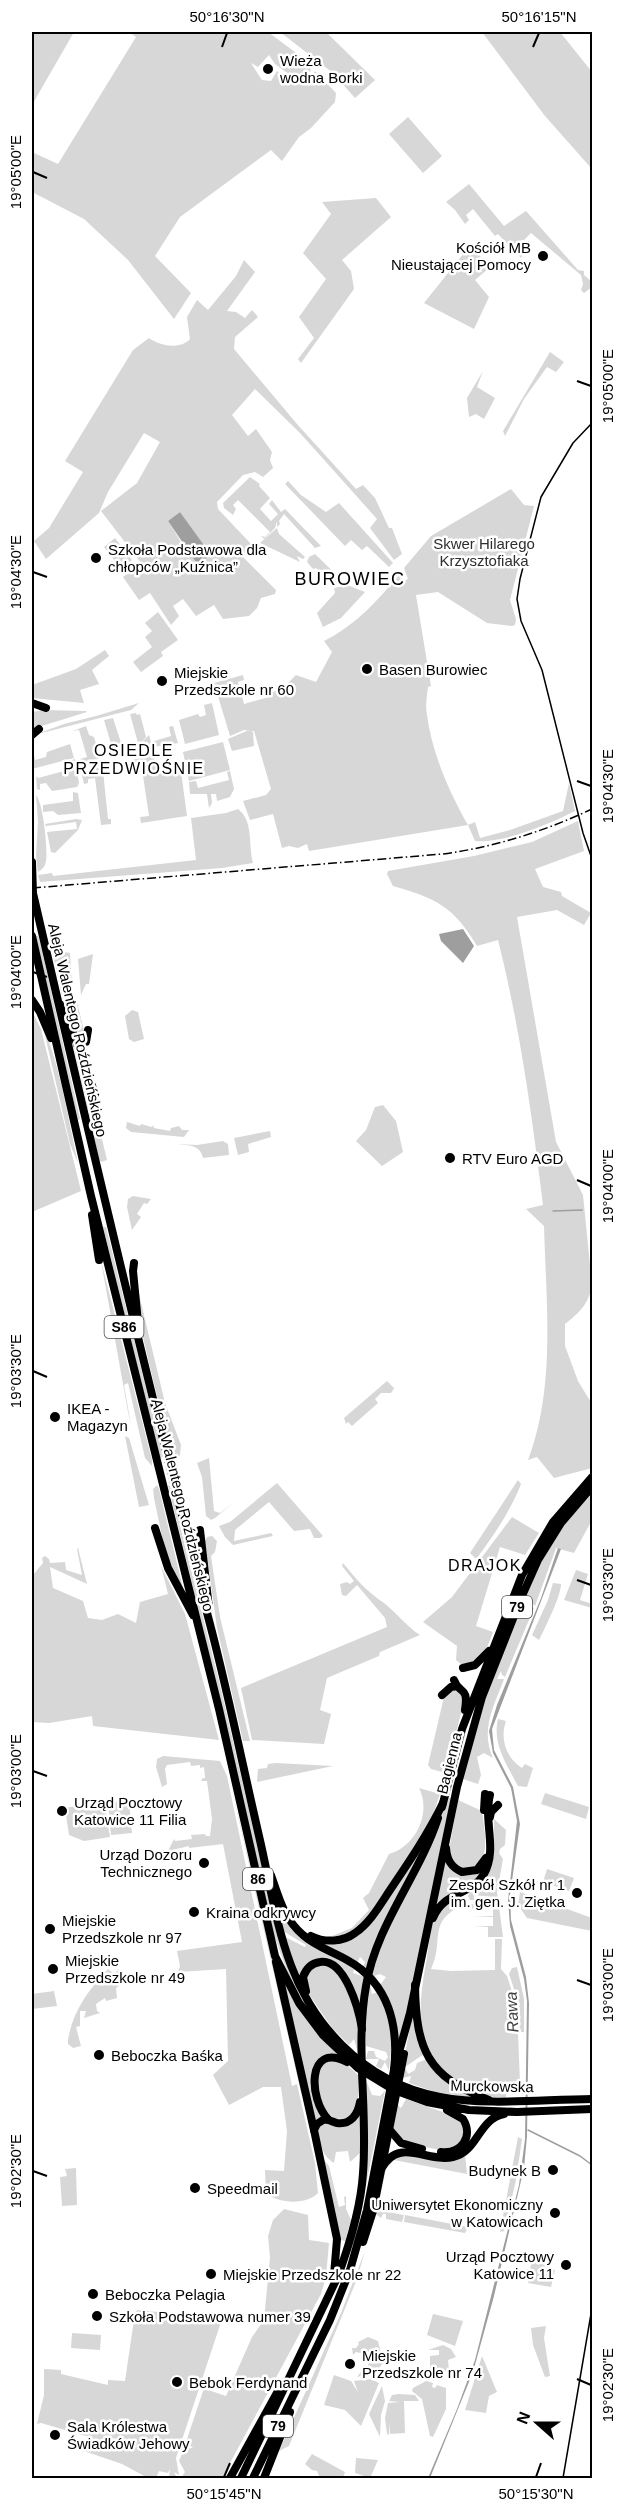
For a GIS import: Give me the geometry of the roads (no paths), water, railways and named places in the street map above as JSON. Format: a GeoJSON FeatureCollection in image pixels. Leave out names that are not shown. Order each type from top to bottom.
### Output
{"type":"FeatureCollection","features":[{"type":"Feature","properties":{"kind":"highway"},"geometry":{"type":"LineString","coordinates":[[32,703],[46,708]]}},
{"type":"Feature","properties":{"kind":"highway"},"geometry":{"type":"LineString","coordinates":[[32,735],[39,729]]}},
{"type":"Feature","properties":{"kind":"highway","name":"Aleja Walentego Roździeńskiego"},"geometry":{"type":"LineString","coordinates":[[32,862],[32,892],[47,959],[138,1344],[236,1733],[270,1891],[287,1958],[297,1983],[315,2010]]}},
{"type":"Feature","properties":{"kind":"highway","name":"Aleja Walentego Roździeńskiego"},"geometry":{"type":"LineString","coordinates":[[32,936],[82,1156],[200,1629],[275,1956],[310,2018],[349,2062]]}},
{"type":"Feature","properties":{"kind":"highway"},"geometry":{"type":"LineString","coordinates":[[47,959],[57,980],[74,1039],[95,1094]]}},
{"type":"Feature","properties":{"kind":"highway"},"geometry":{"type":"LineString","coordinates":[[32,1000],[40,1012],[50,1038],[58,1049]]}},
{"type":"Feature","properties":{"kind":"highway"},"geometry":{"type":"LineString","coordinates":[[74,1039],[79,1043],[86,1042],[88,1030]]}},
{"type":"Feature","properties":{"kind":"highway"},"geometry":{"type":"LineString","coordinates":[[92,1196],[93,1226],[99,1260]]}},
{"type":"Feature","properties":{"kind":"highway"},"geometry":{"type":"LineString","coordinates":[[135,1263],[133,1271],[138,1344]]}},
{"type":"Feature","properties":{"kind":"highway"},"geometry":{"type":"LineString","coordinates":[[155,1528],[168,1568],[200,1629]]}},
{"type":"Feature","properties":{"kind":"highway"},"geometry":{"type":"LineString","coordinates":[[200,1530],[211,1630]]}},
{"type":"Feature","properties":{"kind":"highway"},"geometry":{"type":"LineString","coordinates":[[297,1929],[316,1939],[327,1941],[347,1937],[360,1929],[414,1855],[443,1803]]}},
{"type":"Feature","properties":{"kind":"highway"},"geometry":{"type":"LineString","coordinates":[[263,1854],[281,1907],[297,1929],[306,1937],[351,1962],[381,1990],[395,2027],[394,2070]]}},
{"type":"Feature","properties":{"kind":"highway"},"geometry":{"type":"LineString","coordinates":[[275,1956],[314,2130]]}},
{"type":"Feature","properties":{"kind":"highway"},"geometry":{"type":"LineString","coordinates":[[315,2010],[303,1984],[303,1977],[310,1967],[318,1962],[334,1964],[342,1973],[358,2008],[362,2029]]}},
{"type":"Feature","properties":{"kind":"highway"},"geometry":{"type":"LineString","coordinates":[[416,1986],[416,2023],[428,2056],[441,2073],[454,2084],[495,2102]]}},
{"type":"Feature","properties":{"kind":"highway","name":"Murckowska"},"geometry":{"type":"LineString","coordinates":[[315,2010],[346,2049],[405,2091],[453,2101],[495,2102],[506,2109],[517,2112],[592,2109]]}},
{"type":"Feature","properties":{"kind":"highway"},"geometry":{"type":"LineString","coordinates":[[328,2119],[320,2105],[314,2081],[315,2072],[328,2058],[349,2062]]}},
{"type":"Feature","properties":{"kind":"highway","name":"Murckowska"},"geometry":{"type":"LineString","coordinates":[[349,2062],[377,2081],[435,2104],[469,2110],[506,2109],[546,2101],[592,2099]]}},
{"type":"Feature","properties":{"kind":"highway"},"geometry":{"type":"LineString","coordinates":[[389,2129],[396,2139],[406,2145],[445,2152],[455,2150],[465,2140],[466,2124],[460,2116],[435,2104]]}},
{"type":"Feature","properties":{"kind":"highway"},"geometry":{"type":"LineString","coordinates":[[381,2169],[389,2158],[401,2152],[444,2158],[458,2156],[467,2150],[490,2119],[506,2109]]}},
{"type":"Feature","properties":{"kind":"main road","name":"Bagienna"},"geometry":{"type":"LineString","coordinates":[[362,2029],[366,1984],[375,1950],[427,1847],[443,1803],[462,1729],[522,1575],[537,1546],[561,1511],[592,1477]]}},
{"type":"Feature","properties":{"kind":"main road","name":"Bagienna"},"geometry":{"type":"LineString","coordinates":[[394,2070],[410,2013],[470,1733],[512,1620],[543,1550],[561,1523],[590,1491]]}},
{"type":"Feature","properties":{"kind":"main road"},"geometry":{"type":"LineString","coordinates":[[463,1668],[478,1663],[493,1645]]}},
{"type":"Feature","properties":{"kind":"main road"},"geometry":{"type":"LineString","coordinates":[[442,1695],[455,1683],[463,1689],[467,1696],[462,1729]]}},
{"type":"Feature","properties":{"kind":"main road"},"geometry":{"type":"LineString","coordinates":[[446,1840],[447,1857],[454,1868],[467,1873],[475,1871],[483,1865],[487,1849],[483,1800],[487,1795],[490,1822]]}},
{"type":"Feature","properties":{"kind":"main road"},"geometry":{"type":"LineString","coordinates":[[426,1933],[440,1905],[472,1886],[483,1875],[489,1859],[491,1812],[498,1805]]}},
{"type":"Feature","properties":{"kind":"main road","name":"79"},"geometry":{"type":"LineString","coordinates":[[253,2478],[340,2296],[369,2224],[410,2013]]}},
{"type":"Feature","properties":{"kind":"main road","name":"79"},"geometry":{"type":"LineString","coordinates":[[241,2478],[330,2291],[346,2251],[363,2175],[362,2029]]}},
{"type":"Feature","properties":{"kind":"main road","name":"79"},"geometry":{"type":"LineString","coordinates":[[350,2270],[367,2211],[394,2070]]}},
{"type":"Feature","properties":{"kind":"main road"},"geometry":{"type":"LineString","coordinates":[[330,2291],[337,2261],[337,2239],[314,2130],[319,2122],[328,2119],[342,2123],[354,2117],[360,2107],[363,2083]]}},
{"type":"Feature","properties":{"kind":"main road"},"geometry":{"type":"LineString","coordinates":[[230,2478],[268,2407],[302,2351]]}},
{"type":"Feature","properties":{"kind":"main road"},"geometry":{"type":"LineString","coordinates":[[264,2478],[304,2374]]}},
{"type":"Feature","properties":{"kind":"waterway"},"geometry":{"type":"LineString","coordinates":[[553,1211],[582,1210]]}},
{"type":"Feature","properties":{"kind":"waterway"},"geometry":{"type":"LineString","coordinates":[[528,2130],[580,2156],[592,2165]]}},
{"type":"Feature","properties":{"kind":"tram line"},"geometry":{"type":"LineString","coordinates":[[592,423],[573,443],[541,497],[517,599],[521,621],[542,670],[583,833],[592,859]]}},
{"type":"Feature","properties":{"kind":"tram line"},"geometry":{"type":"LineString","coordinates":[[563,2478],[592,2308]]}},
{"type":"Feature","properties":{"kind":"railway"},"geometry":{"type":"LineString","coordinates":[[32,888],[443,854],[519,837],[592,809]]}},
{"type":"Feature","properties":{"kind":"place","name":"Wieża wodna Borki"},"geometry":{"type":"Point","coordinates":[268,69]}},
{"type":"Feature","properties":{"kind":"place","name":"Kościół MB Nieustającej Pomocy"},"geometry":{"type":"Point","coordinates":[543,256]}},
{"type":"Feature","properties":{"kind":"place","name":"Szkoła Podstawowa dla chłopców „Kuźnica”"},"geometry":{"type":"Point","coordinates":[96,558]}},
{"type":"Feature","properties":{"kind":"place","name":"Basen Burowiec"},"geometry":{"type":"Point","coordinates":[367,669]}},
{"type":"Feature","properties":{"kind":"place","name":"Miejskie Przedszkole nr 60"},"geometry":{"type":"Point","coordinates":[162,681]}},
{"type":"Feature","properties":{"kind":"place","name":"RTV Euro AGD"},"geometry":{"type":"Point","coordinates":[450,1158]}},
{"type":"Feature","properties":{"kind":"place","name":"IKEA - Magazyn"},"geometry":{"type":"Point","coordinates":[55,1417]}},
{"type":"Feature","properties":{"kind":"place","name":"Urząd Pocztowy Katowice 11 Filia"},"geometry":{"type":"Point","coordinates":[62,1811]}},
{"type":"Feature","properties":{"kind":"place","name":"Urząd Dozoru Technicznego"},"geometry":{"type":"Point","coordinates":[204,1863]}},
{"type":"Feature","properties":{"kind":"place","name":"Zespół Szkół nr 1 im. gen. J. Ziętka"},"geometry":{"type":"Point","coordinates":[577,1893]}},
{"type":"Feature","properties":{"kind":"place","name":"Kraina odkrywcy"},"geometry":{"type":"Point","coordinates":[194,1912]}},
{"type":"Feature","properties":{"kind":"place","name":"Miejskie Przedszkole nr 97"},"geometry":{"type":"Point","coordinates":[50,1929]}},
{"type":"Feature","properties":{"kind":"place","name":"Miejskie Przedszkole nr 49"},"geometry":{"type":"Point","coordinates":[53,1969]}},
{"type":"Feature","properties":{"kind":"place","name":"Beboczka Baśka"},"geometry":{"type":"Point","coordinates":[99,2055]}},
{"type":"Feature","properties":{"kind":"place","name":"Budynek B"},"geometry":{"type":"Point","coordinates":[553,2170]}},
{"type":"Feature","properties":{"kind":"place","name":"Speedmail"},"geometry":{"type":"Point","coordinates":[195,2188]}},
{"type":"Feature","properties":{"kind":"place","name":"Uniwersytet Ekonomiczny w Katowicach"},"geometry":{"type":"Point","coordinates":[555,2213]}},
{"type":"Feature","properties":{"kind":"place","name":"Urząd Pocztowy Katowice 11"},"geometry":{"type":"Point","coordinates":[566,2265]}},
{"type":"Feature","properties":{"kind":"place","name":"Miejskie Przedszkole nr 22"},"geometry":{"type":"Point","coordinates":[211,2274]}},
{"type":"Feature","properties":{"kind":"place","name":"Beboczka Pelagia"},"geometry":{"type":"Point","coordinates":[93,2294]}},
{"type":"Feature","properties":{"kind":"place","name":"Szkoła Podstawowa numer 39"},"geometry":{"type":"Point","coordinates":[97,2316]}},
{"type":"Feature","properties":{"kind":"place","name":"Miejskie Przedszkole nr 74"},"geometry":{"type":"Point","coordinates":[350,2364]}},
{"type":"Feature","properties":{"kind":"place","name":"Bebok Ferdynand"},"geometry":{"type":"Point","coordinates":[177,2382]}},
{"type":"Feature","properties":{"kind":"place","name":"Sala Królestwa Świadków Jehowy"},"geometry":{"type":"Point","coordinates":[55,2435]}},
{"type":"Feature","properties":{"kind":"district","name":"BUROWIEC"},"geometry":{"type":"Point","coordinates":[350,579]}},
{"type":"Feature","properties":{"kind":"district","name":"OSIEDLE PRZEDWIOŚNIE"},"geometry":{"type":"Point","coordinates":[134,759]}},
{"type":"Feature","properties":{"kind":"district","name":"DRAJOK"},"geometry":{"type":"Point","coordinates":[485,1565]}},
{"type":"Feature","properties":{"kind":"park label","name":"Skwer Hilarego Krzysztofiaka"},"geometry":{"type":"Point","coordinates":[484,552]}},
{"type":"Feature","properties":{"kind":"water label","name":"Rawa"},"geometry":{"type":"Point","coordinates":[512,2012]}}]}
